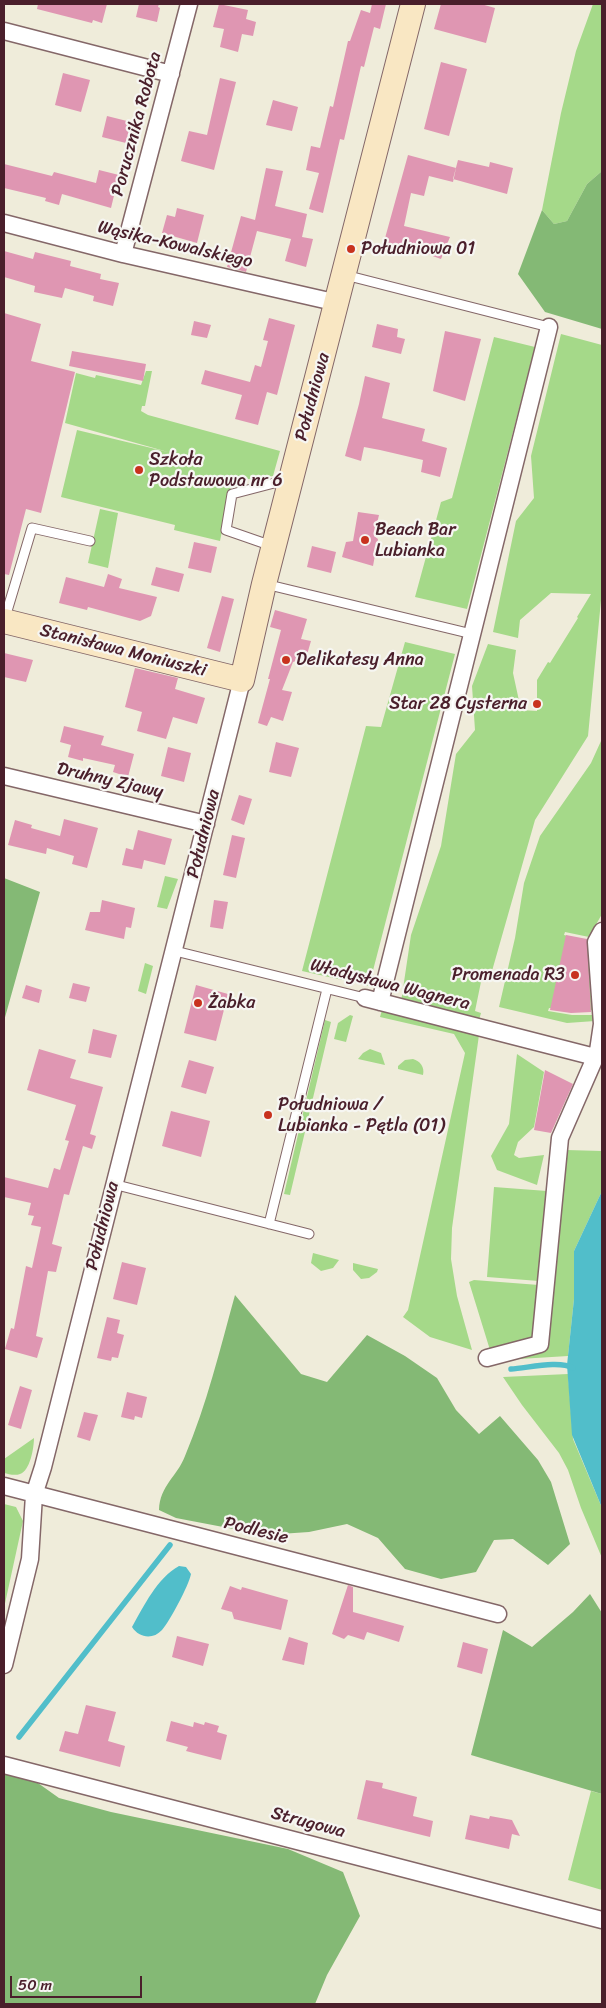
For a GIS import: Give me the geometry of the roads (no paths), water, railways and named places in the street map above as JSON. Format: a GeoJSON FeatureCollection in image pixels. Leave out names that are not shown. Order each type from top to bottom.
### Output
{"type":"FeatureCollection","features":[{"type":"Feature","properties":{"kind":"street","name":"Porucznika Robota"},"geometry":{"type":"LineString","coordinates":[[123,254],[189,4]]}},
{"type":"Feature","properties":{"kind":"street","name":"Południowa"},"geometry":{"type":"LineString","coordinates":[[4,1664],[30,1559],[34,1495],[43,1467],[113,1184],[175,951],[264,584],[338,303],[413,4]]}},
{"type":"Feature","properties":{"kind":"street"},"geometry":{"type":"LineString","coordinates":[[4,31],[171,74]]}},
{"type":"Feature","properties":{"kind":"street","name":"Wąsika-Kowalskiego"},"geometry":{"type":"LineString","coordinates":[[4,223],[123,254],[338,303]]}},
{"type":"Feature","properties":{"kind":"street"},"geometry":{"type":"LineString","coordinates":[[372,1000],[472,634],[548,327]]}},
{"type":"Feature","properties":{"kind":"street","name":"Stanisława Moniuszki"},"geometry":{"type":"LineString","coordinates":[[4,621],[242,680]]}},
{"type":"Feature","properties":{"kind":"street","name":"Druhny Zjawy"},"geometry":{"type":"LineString","coordinates":[[4,776],[206,824]]}},
{"type":"Feature","properties":{"kind":"street"},"geometry":{"type":"LineString","coordinates":[[487,1358],[540,1344],[560,1138],[596,1057],[601,1037],[602,1024],[596,942],[602,930]]}},
{"type":"Feature","properties":{"kind":"street","name":"Władysława Wagnera"},"geometry":{"type":"LineString","coordinates":[[372,1000],[596,1057]]}},
{"type":"Feature","properties":{"kind":"street"},"geometry":{"type":"LineString","coordinates":[[488,1030],[522,1028]]}},
{"type":"Feature","properties":{"kind":"street","name":"Podlesie"},"geometry":{"type":"LineString","coordinates":[[4,1486],[498,1614]]}},
{"type":"Feature","properties":{"kind":"street","name":"Strugowa"},"geometry":{"type":"LineString","coordinates":[[4,1765],[602,1920]]}},
{"type":"Feature","properties":{"kind":"lane"},"geometry":{"type":"LineString","coordinates":[[344,275],[548,327]]}},
{"type":"Feature","properties":{"kind":"lane"},"geometry":{"type":"LineString","coordinates":[[274,548],[248,536],[226,530],[232,494],[278,482],[295,464]]}},
{"type":"Feature","properties":{"kind":"lane"},"geometry":{"type":"LineString","coordinates":[[4,621],[32,528],[90,541]]}},
{"type":"Feature","properties":{"kind":"lane"},"geometry":{"type":"LineString","coordinates":[[264,584],[472,634]]}},
{"type":"Feature","properties":{"kind":"lane","name":"Władysława Wagnera"},"geometry":{"type":"LineString","coordinates":[[175,951],[372,1000]]}},
{"type":"Feature","properties":{"kind":"lane"},"geometry":{"type":"LineString","coordinates":[[269,1224],[327,989]]}},
{"type":"Feature","properties":{"kind":"lane"},"geometry":{"type":"LineString","coordinates":[[113,1184],[309,1234]]}},
{"type":"Feature","properties":{"kind":"water"},"geometry":{"type":"Polygon","coordinates":[[[602,1191],[602,1508],[572,1435],[567,1365],[574,1299],[574,1251],[602,1191]]]}},
{"type":"Feature","properties":{"kind":"water"},"geometry":{"type":"Polygon","coordinates":[[[179,1566],[186,1567],[191,1574],[170,1619],[162,1630],[154,1635],[138,1634],[132,1627],[146,1602],[164,1578],[179,1566]]]}},
{"type":"Feature","properties":{"kind":"waterway"},"geometry":{"type":"LineString","coordinates":[[511,1369],[552,1365],[573,1368]]}},
{"type":"Feature","properties":{"kind":"waterway"},"geometry":{"type":"LineString","coordinates":[[19,1737],[170,1545]]}},
{"type":"Feature","properties":{"kind":"place","name":"Południowa 01"},"geometry":{"type":"Point","coordinates":[351,249]}},
{"type":"Feature","properties":{"kind":"place","name":"Szkoła Podstawowa nr 6"},"geometry":{"type":"Point","coordinates":[139,470]}},
{"type":"Feature","properties":{"kind":"place","name":"Beach Bar Lubianka"},"geometry":{"type":"Point","coordinates":[365,540]}},
{"type":"Feature","properties":{"kind":"place","name":"Delikatesy Anna"},"geometry":{"type":"Point","coordinates":[286,660]}},
{"type":"Feature","properties":{"kind":"place","name":"Star 28 Cysterna"},"geometry":{"type":"Point","coordinates":[537,704]}},
{"type":"Feature","properties":{"kind":"place","name":"Promenada R3"},"geometry":{"type":"Point","coordinates":[575,975]}},
{"type":"Feature","properties":{"kind":"place","name":"Żabka"},"geometry":{"type":"Point","coordinates":[198,1003]}},
{"type":"Feature","properties":{"kind":"place","name":"Południowa / Lubianka - Pętla (01)"},"geometry":{"type":"Point","coordinates":[268,1115]}}]}
